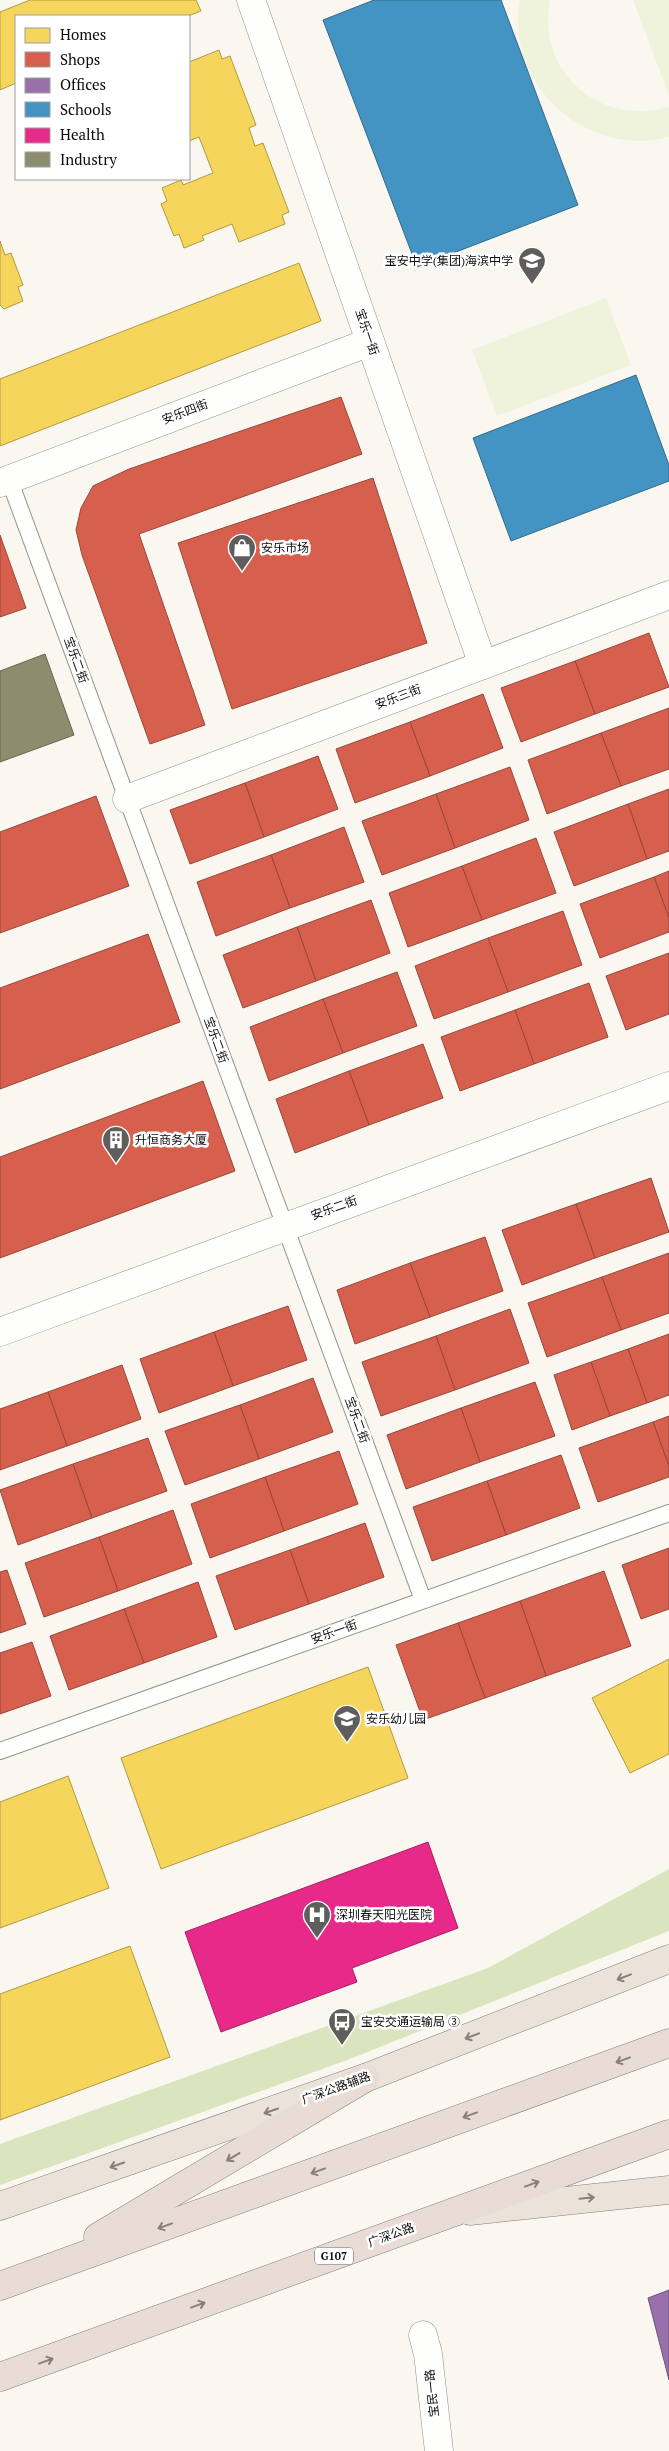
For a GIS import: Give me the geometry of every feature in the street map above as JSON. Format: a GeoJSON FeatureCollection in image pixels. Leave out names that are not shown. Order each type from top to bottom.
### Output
{"type":"FeatureCollection","features":[{"type":"Feature","properties":{"kind":"highway"},"geometry":{"type":"LineString","coordinates":[[0,2286],[669,2043]]}},
{"type":"Feature","properties":{"kind":"highway"},"geometry":{"type":"LineString","coordinates":[[42,2270],[365,2078]]}},
{"type":"Feature","properties":{"kind":"highway","name":"广深公路"},"geometry":{"type":"LineString","coordinates":[[0,2377],[669,2134]]}},
{"type":"Feature","properties":{"kind":"main road","name":"广深公路辅路"},"geometry":{"type":"LineString","coordinates":[[0,2206],[365,2078],[669,1959]]}},
{"type":"Feature","properties":{"kind":"main road"},"geometry":{"type":"LineString","coordinates":[[452,2213],[669,2190]]}},
{"type":"Feature","properties":{"kind":"street","name":"宝乐一街"},"geometry":{"type":"LineString","coordinates":[[251,0],[483,664]]}},
{"type":"Feature","properties":{"kind":"street","name":"安乐四街"},"geometry":{"type":"LineString","coordinates":[[4,481],[370,342]]}},
{"type":"Feature","properties":{"kind":"street","name":"安乐三街"},"geometry":{"type":"LineString","coordinates":[[127,799],[669,595]]}},
{"type":"Feature","properties":{"kind":"street","name":"安乐二街"},"geometry":{"type":"LineString","coordinates":[[0,1332],[669,1086]]}},
{"type":"Feature","properties":{"kind":"street","name":"宝民一路"},"geometry":{"type":"LineString","coordinates":[[423,2335],[428,2354],[439,2451]]}},
{"type":"Feature","properties":{"kind":"lane","name":"宝乐二街"},"geometry":{"type":"LineString","coordinates":[[4,481],[127,799],[423,1600]]}},
{"type":"Feature","properties":{"kind":"lane","name":"安乐一街"},"geometry":{"type":"LineString","coordinates":[[0,1751],[669,1513]]}},
{"type":"Feature","properties":{"kind":"green space"},"geometry":{"type":"Polygon","coordinates":[[[520,0],[550,0],[548,26],[553,50],[563,71],[578,88],[597,101],[619,109],[644,111],[669,107],[669,137],[639,141],[609,137],[582,125],[558,108],[538,86],[525,60],[518,31],[520,0]]]}},
{"type":"Feature","properties":{"kind":"green space"},"geometry":{"type":"Polygon","coordinates":[[[633,0],[669,0],[669,95],[633,0]]]}},
{"type":"Feature","properties":{"kind":"green space"},"geometry":{"type":"Polygon","coordinates":[[[606,298],[631,365],[497,416],[472,350],[606,298]]]}},
{"type":"Feature","properties":{"kind":"green space"},"geometry":{"type":"Polygon","coordinates":[[[669,1869],[669,1931],[350,2059],[0,2185],[0,2144],[488,1968],[669,1869]]]}},
{"type":"Feature","properties":{"kind":"building: Homes"},"geometry":{"type":"Polygon","coordinates":[[[30,0],[196,0],[201,11],[190,15],[15,15],[15,83],[0,90],[0,12],[30,0]]]}},
{"type":"Feature","properties":{"kind":"building: Homes"},"geometry":{"type":"Polygon","coordinates":[[[219,50],[222,59],[230,56],[256,125],[249,128],[255,146],[263,143],[289,212],[282,215],[285,224],[239,242],[232,224],[202,236],[204,240],[184,248],[179,234],[174,236],[161,204],[167,201],[162,188],[181,180],[183,185],[213,173],[199,137],[190,141],[190,62],[219,50]]]}},
{"type":"Feature","properties":{"kind":"building: Homes"},"geometry":{"type":"Polygon","coordinates":[[[0,241],[5,255],[11,253],[23,285],[18,287],[23,301],[4,309],[0,305],[0,241]]]}},
{"type":"Feature","properties":{"kind":"building: Homes"},"geometry":{"type":"Polygon","coordinates":[[[299,263],[321,321],[0,446],[0,379],[299,263]]]}},
{"type":"Feature","properties":{"kind":"building: Homes"},"geometry":{"type":"Polygon","coordinates":[[[669,1659],[669,1754],[630,1773],[592,1698],[669,1659]]]}},
{"type":"Feature","properties":{"kind":"building: Homes"},"geometry":{"type":"Polygon","coordinates":[[[368,1667],[408,1778],[161,1869],[121,1758],[368,1667]]]}},
{"type":"Feature","properties":{"kind":"building: Homes"},"geometry":{"type":"Polygon","coordinates":[[[68,1776],[109,1888],[0,1928],[0,1802],[68,1776]]]}},
{"type":"Feature","properties":{"kind":"building: Homes"},"geometry":{"type":"Polygon","coordinates":[[[130,1946],[170,2057],[0,2120],[0,1994],[130,1946]]]}},
{"type":"Feature","properties":{"kind":"building: Shops"},"geometry":{"type":"Polygon","coordinates":[[[341,397],[362,454],[139,534],[205,725],[150,744],[82,555],[76,530],[81,508],[93,486],[129,469],[341,397]]]}},
{"type":"Feature","properties":{"kind":"building: Shops"},"geometry":{"type":"Polygon","coordinates":[[[373,478],[427,643],[232,709],[178,543],[373,478]]]}},
{"type":"Feature","properties":{"kind":"building: Shops"},"geometry":{"type":"Polygon","coordinates":[[[0,535],[26,608],[0,617],[0,535]]]}},
{"type":"Feature","properties":{"kind":"building: Shops"},"geometry":{"type":"Polygon","coordinates":[[[649,633],[669,687],[595,714],[575,661],[649,633]]]}},
{"type":"Feature","properties":{"kind":"building: Shops"},"geometry":{"type":"Polygon","coordinates":[[[575,661],[595,714],[521,742],[501,688],[575,661]]]}},
{"type":"Feature","properties":{"kind":"building: Shops"},"geometry":{"type":"Polygon","coordinates":[[[483,694],[503,748],[430,776],[410,722],[483,694]]]}},
{"type":"Feature","properties":{"kind":"building: Shops"},"geometry":{"type":"Polygon","coordinates":[[[669,708],[669,769],[621,786],[601,733],[669,708]]]}},
{"type":"Feature","properties":{"kind":"building: Shops"},"geometry":{"type":"Polygon","coordinates":[[[410,722],[430,776],[355,803],[336,749],[410,722]]]}},
{"type":"Feature","properties":{"kind":"building: Shops"},"geometry":{"type":"Polygon","coordinates":[[[601,733],[621,786],[547,814],[528,760],[601,733]]]}},
{"type":"Feature","properties":{"kind":"building: Shops"},"geometry":{"type":"Polygon","coordinates":[[[318,756],[338,809],[264,837],[245,783],[318,756]]]}},
{"type":"Feature","properties":{"kind":"building: Shops"},"geometry":{"type":"Polygon","coordinates":[[[510,767],[529,820],[455,848],[436,794],[510,767]]]}},
{"type":"Feature","properties":{"kind":"building: Shops"},"geometry":{"type":"Polygon","coordinates":[[[245,783],[264,837],[190,864],[170,810],[245,783]]]}},
{"type":"Feature","properties":{"kind":"building: Shops"},"geometry":{"type":"Polygon","coordinates":[[[669,789],[669,851],[647,859],[628,804],[669,789]]]}},
{"type":"Feature","properties":{"kind":"building: Shops"},"geometry":{"type":"Polygon","coordinates":[[[436,794],[455,848],[382,875],[362,821],[436,794]]]}},
{"type":"Feature","properties":{"kind":"building: Shops"},"geometry":{"type":"Polygon","coordinates":[[[96,796],[129,886],[0,933],[0,832],[96,796]]]}},
{"type":"Feature","properties":{"kind":"building: Shops"},"geometry":{"type":"Polygon","coordinates":[[[628,804],[647,859],[574,886],[554,832],[628,804]]]}},
{"type":"Feature","properties":{"kind":"building: Shops"},"geometry":{"type":"Polygon","coordinates":[[[344,827],[364,882],[290,908],[271,855],[344,827]]]}},
{"type":"Feature","properties":{"kind":"building: Shops"},"geometry":{"type":"Polygon","coordinates":[[[536,838],[556,893],[482,920],[462,866],[536,838]]]}},
{"type":"Feature","properties":{"kind":"building: Shops"},"geometry":{"type":"Polygon","coordinates":[[[271,855],[290,908],[216,936],[197,882],[271,855]]]}},
{"type":"Feature","properties":{"kind":"building: Shops"},"geometry":{"type":"Polygon","coordinates":[[[462,866],[482,920],[408,947],[389,893],[462,866]]]}},
{"type":"Feature","properties":{"kind":"building: Shops"},"geometry":{"type":"Polygon","coordinates":[[[669,871],[669,918],[654,877],[669,871]]]}},
{"type":"Feature","properties":{"kind":"building: Shops"},"geometry":{"type":"Polygon","coordinates":[[[654,877],[669,918],[669,932],[600,958],[580,904],[654,877]]]}},
{"type":"Feature","properties":{"kind":"building: Shops"},"geometry":{"type":"Polygon","coordinates":[[[371,900],[390,953],[316,981],[297,927],[371,900]]]}},
{"type":"Feature","properties":{"kind":"building: Shops"},"geometry":{"type":"Polygon","coordinates":[[[563,911],[582,965],[508,992],[488,938],[563,911]]]}},
{"type":"Feature","properties":{"kind":"building: Shops"},"geometry":{"type":"Polygon","coordinates":[[[297,927],[316,981],[243,1008],[223,955],[297,927]]]}},
{"type":"Feature","properties":{"kind":"building: Shops"},"geometry":{"type":"Polygon","coordinates":[[[148,934],[180,1022],[0,1089],[0,988],[148,934]]]}},
{"type":"Feature","properties":{"kind":"building: Shops"},"geometry":{"type":"Polygon","coordinates":[[[488,938],[508,992],[434,1019],[415,966],[488,938]]]}},
{"type":"Feature","properties":{"kind":"building: Shops"},"geometry":{"type":"Polygon","coordinates":[[[669,953],[669,1014],[626,1030],[606,976],[669,953]]]}},
{"type":"Feature","properties":{"kind":"building: Shops"},"geometry":{"type":"Polygon","coordinates":[[[397,972],[417,1026],[343,1053],[323,999],[397,972]]]}},
{"type":"Feature","properties":{"kind":"building: Shops"},"geometry":{"type":"Polygon","coordinates":[[[589,983],[608,1037],[534,1064],[515,1010],[589,983]]]}},
{"type":"Feature","properties":{"kind":"building: Shops"},"geometry":{"type":"Polygon","coordinates":[[[323,999],[343,1053],[269,1081],[250,1027],[323,999]]]}},
{"type":"Feature","properties":{"kind":"building: Shops"},"geometry":{"type":"Polygon","coordinates":[[[515,1010],[534,1064],[460,1091],[441,1037],[515,1010]]]}},
{"type":"Feature","properties":{"kind":"building: Shops"},"geometry":{"type":"Polygon","coordinates":[[[423,1044],[443,1098],[369,1125],[349,1071],[423,1044]]]}},
{"type":"Feature","properties":{"kind":"building: Shops"},"geometry":{"type":"Polygon","coordinates":[[[349,1071],[369,1125],[295,1153],[276,1099],[349,1071]]]}},
{"type":"Feature","properties":{"kind":"building: Shops","name":"升恒商务大厦"},"geometry":{"type":"Polygon","coordinates":[[[203,1081],[235,1171],[0,1258],[0,1157],[203,1081]]]}},
{"type":"Feature","properties":{"kind":"building: Shops"},"geometry":{"type":"Polygon","coordinates":[[[651,1178],[669,1232],[595,1258],[576,1204],[651,1178]]]}},
{"type":"Feature","properties":{"kind":"building: Shops"},"geometry":{"type":"Polygon","coordinates":[[[576,1204],[595,1258],[522,1285],[502,1230],[576,1204]]]}},
{"type":"Feature","properties":{"kind":"building: Shops"},"geometry":{"type":"Polygon","coordinates":[[[485,1237],[503,1291],[430,1317],[410,1263],[485,1237]]]}},
{"type":"Feature","properties":{"kind":"building: Shops"},"geometry":{"type":"Polygon","coordinates":[[[669,1253],[669,1313],[621,1330],[602,1277],[669,1253]]]}},
{"type":"Feature","properties":{"kind":"building: Shops"},"geometry":{"type":"Polygon","coordinates":[[[410,1263],[430,1317],[355,1344],[337,1290],[410,1263]]]}},
{"type":"Feature","properties":{"kind":"building: Shops"},"geometry":{"type":"Polygon","coordinates":[[[602,1277],[621,1330],[547,1357],[528,1303],[602,1277]]]}},
{"type":"Feature","properties":{"kind":"building: Shops"},"geometry":{"type":"Polygon","coordinates":[[[288,1306],[307,1360],[233,1386],[214,1332],[288,1306]]]}},
{"type":"Feature","properties":{"kind":"building: Shops"},"geometry":{"type":"Polygon","coordinates":[[[510,1309],[529,1363],[455,1390],[436,1336],[510,1309]]]}},
{"type":"Feature","properties":{"kind":"building: Shops"},"geometry":{"type":"Polygon","coordinates":[[[214,1332],[233,1386],[159,1413],[140,1359],[214,1332]]]}},
{"type":"Feature","properties":{"kind":"building: Shops"},"geometry":{"type":"Polygon","coordinates":[[[669,1334],[669,1395],[647,1403],[628,1349],[669,1334]]]}},
{"type":"Feature","properties":{"kind":"building: Shops"},"geometry":{"type":"Polygon","coordinates":[[[436,1336],[455,1390],[381,1416],[362,1362],[436,1336]]]}},
{"type":"Feature","properties":{"kind":"building: Shops"},"geometry":{"type":"Polygon","coordinates":[[[628,1349],[647,1403],[610,1416],[591,1362],[628,1349]]]}},
{"type":"Feature","properties":{"kind":"building: Shops"},"geometry":{"type":"Polygon","coordinates":[[[591,1362],[610,1416],[572,1430],[554,1375],[591,1362]]]}},
{"type":"Feature","properties":{"kind":"building: Shops"},"geometry":{"type":"Polygon","coordinates":[[[122,1365],[141,1419],[67,1446],[48,1392],[122,1365]]]}},
{"type":"Feature","properties":{"kind":"building: Shops"},"geometry":{"type":"Polygon","coordinates":[[[313,1378],[333,1432],[259,1459],[240,1405],[313,1378]]]}},
{"type":"Feature","properties":{"kind":"building: Shops"},"geometry":{"type":"Polygon","coordinates":[[[535,1382],[555,1436],[480,1462],[461,1408],[535,1382]]]}},
{"type":"Feature","properties":{"kind":"building: Shops"},"geometry":{"type":"Polygon","coordinates":[[[48,1392],[67,1446],[0,1470],[0,1409],[48,1392]]]}},
{"type":"Feature","properties":{"kind":"building: Shops"},"geometry":{"type":"Polygon","coordinates":[[[240,1405],[259,1459],[185,1485],[165,1431],[240,1405]]]}},
{"type":"Feature","properties":{"kind":"building: Shops"},"geometry":{"type":"Polygon","coordinates":[[[461,1408],[480,1462],[406,1489],[387,1435],[461,1408]]]}},
{"type":"Feature","properties":{"kind":"building: Shops"},"geometry":{"type":"Polygon","coordinates":[[[669,1416],[669,1466],[653,1422],[669,1416]]]}},
{"type":"Feature","properties":{"kind":"building: Shops"},"geometry":{"type":"Polygon","coordinates":[[[653,1422],[669,1466],[669,1477],[598,1502],[579,1448],[653,1422]]]}},
{"type":"Feature","properties":{"kind":"building: Shops"},"geometry":{"type":"Polygon","coordinates":[[[148,1438],[167,1491],[92,1518],[73,1464],[148,1438]]]}},
{"type":"Feature","properties":{"kind":"building: Shops"},"geometry":{"type":"Polygon","coordinates":[[[339,1451],[358,1504],[284,1531],[265,1477],[339,1451]]]}},
{"type":"Feature","properties":{"kind":"building: Shops"},"geometry":{"type":"Polygon","coordinates":[[[561,1455],[580,1508],[506,1535],[487,1481],[561,1455]]]}},
{"type":"Feature","properties":{"kind":"building: Shops"},"geometry":{"type":"Polygon","coordinates":[[[73,1464],[92,1518],[18,1545],[0,1490],[73,1464]]]}},
{"type":"Feature","properties":{"kind":"building: Shops"},"geometry":{"type":"Polygon","coordinates":[[[265,1477],[284,1531],[210,1558],[191,1504],[265,1477]]]}},
{"type":"Feature","properties":{"kind":"building: Shops"},"geometry":{"type":"Polygon","coordinates":[[[487,1481],[506,1535],[432,1561],[413,1507],[487,1481]]]}},
{"type":"Feature","properties":{"kind":"building: Shops"},"geometry":{"type":"Polygon","coordinates":[[[173,1510],[192,1564],[118,1591],[99,1537],[173,1510]]]}},
{"type":"Feature","properties":{"kind":"building: Shops"},"geometry":{"type":"Polygon","coordinates":[[[365,1523],[384,1577],[309,1604],[290,1550],[365,1523]]]}},
{"type":"Feature","properties":{"kind":"building: Shops"},"geometry":{"type":"Polygon","coordinates":[[[99,1537],[118,1591],[44,1617],[25,1563],[99,1537]]]}},
{"type":"Feature","properties":{"kind":"building: Shops"},"geometry":{"type":"Polygon","coordinates":[[[669,1548],[669,1609],[641,1619],[622,1565],[669,1548]]]}},
{"type":"Feature","properties":{"kind":"building: Shops"},"geometry":{"type":"Polygon","coordinates":[[[290,1550],[309,1604],[235,1630],[216,1576],[290,1550]]]}},
{"type":"Feature","properties":{"kind":"building: Shops"},"geometry":{"type":"Polygon","coordinates":[[[7,1570],[26,1624],[0,1633],[0,1572],[7,1570]]]}},
{"type":"Feature","properties":{"kind":"building: Shops"},"geometry":{"type":"Polygon","coordinates":[[[604,1571],[631,1646],[546,1676],[520,1601],[604,1571]]]}},
{"type":"Feature","properties":{"kind":"building: Shops"},"geometry":{"type":"Polygon","coordinates":[[[198,1582],[217,1637],[144,1663],[124,1609],[198,1582]]]}},
{"type":"Feature","properties":{"kind":"building: Shops"},"geometry":{"type":"Polygon","coordinates":[[[520,1601],[546,1676],[485,1698],[458,1623],[520,1601]]]}},
{"type":"Feature","properties":{"kind":"building: Shops"},"geometry":{"type":"Polygon","coordinates":[[[124,1609],[144,1663],[69,1690],[50,1636],[124,1609]]]}},
{"type":"Feature","properties":{"kind":"building: Shops"},"geometry":{"type":"Polygon","coordinates":[[[458,1623],[485,1698],[423,1720],[396,1645],[458,1623]]]}},
{"type":"Feature","properties":{"kind":"building: Shops"},"geometry":{"type":"Polygon","coordinates":[[[32,1642],[51,1696],[0,1714],[0,1653],[32,1642]]]}},
{"type":"Feature","properties":{"kind":"building: Offices"},"geometry":{"type":"Polygon","coordinates":[[[669,2290],[669,2380],[648,2298],[669,2290]]]}},
{"type":"Feature","properties":{"kind":"building: Schools"},"geometry":{"type":"Polygon","coordinates":[[[374,0],[501,0],[578,205],[417,267],[323,20],[374,0]]]}},
{"type":"Feature","properties":{"kind":"building: Schools"},"geometry":{"type":"Polygon","coordinates":[[[636,375],[669,465],[669,481],[511,541],[473,438],[636,375]]]}},
{"type":"Feature","properties":{"kind":"building: Health","name":"深圳春天阳光医院"},"geometry":{"type":"Polygon","coordinates":[[[428,1842],[458,1928],[352,1968],[357,1982],[221,2032],[185,1932],[428,1842]]]}},
{"type":"Feature","properties":{"kind":"building: Industry"},"geometry":{"type":"Polygon","coordinates":[[[45,654],[74,735],[0,762],[0,671],[45,654]]]}},
{"type":"Feature","properties":{"kind":"place","name":"宝安中学(集团)海滨中学"},"geometry":{"type":"Point","coordinates":[532,285]}},
{"type":"Feature","properties":{"kind":"place","name":"安乐市场"},"geometry":{"type":"Point","coordinates":[242,572]}},
{"type":"Feature","properties":{"kind":"place","name":"升恒商务大厦"},"geometry":{"type":"Point","coordinates":[116,1164]}},
{"type":"Feature","properties":{"kind":"place","name":"安乐幼儿园"},"geometry":{"type":"Point","coordinates":[347,1743]}},
{"type":"Feature","properties":{"kind":"place","name":"深圳春天阳光医院"},"geometry":{"type":"Point","coordinates":[317,1939]}},
{"type":"Feature","properties":{"kind":"place","name":"宝安交通运输局 ③"},"geometry":{"type":"Point","coordinates":[342,2046]}}]}
